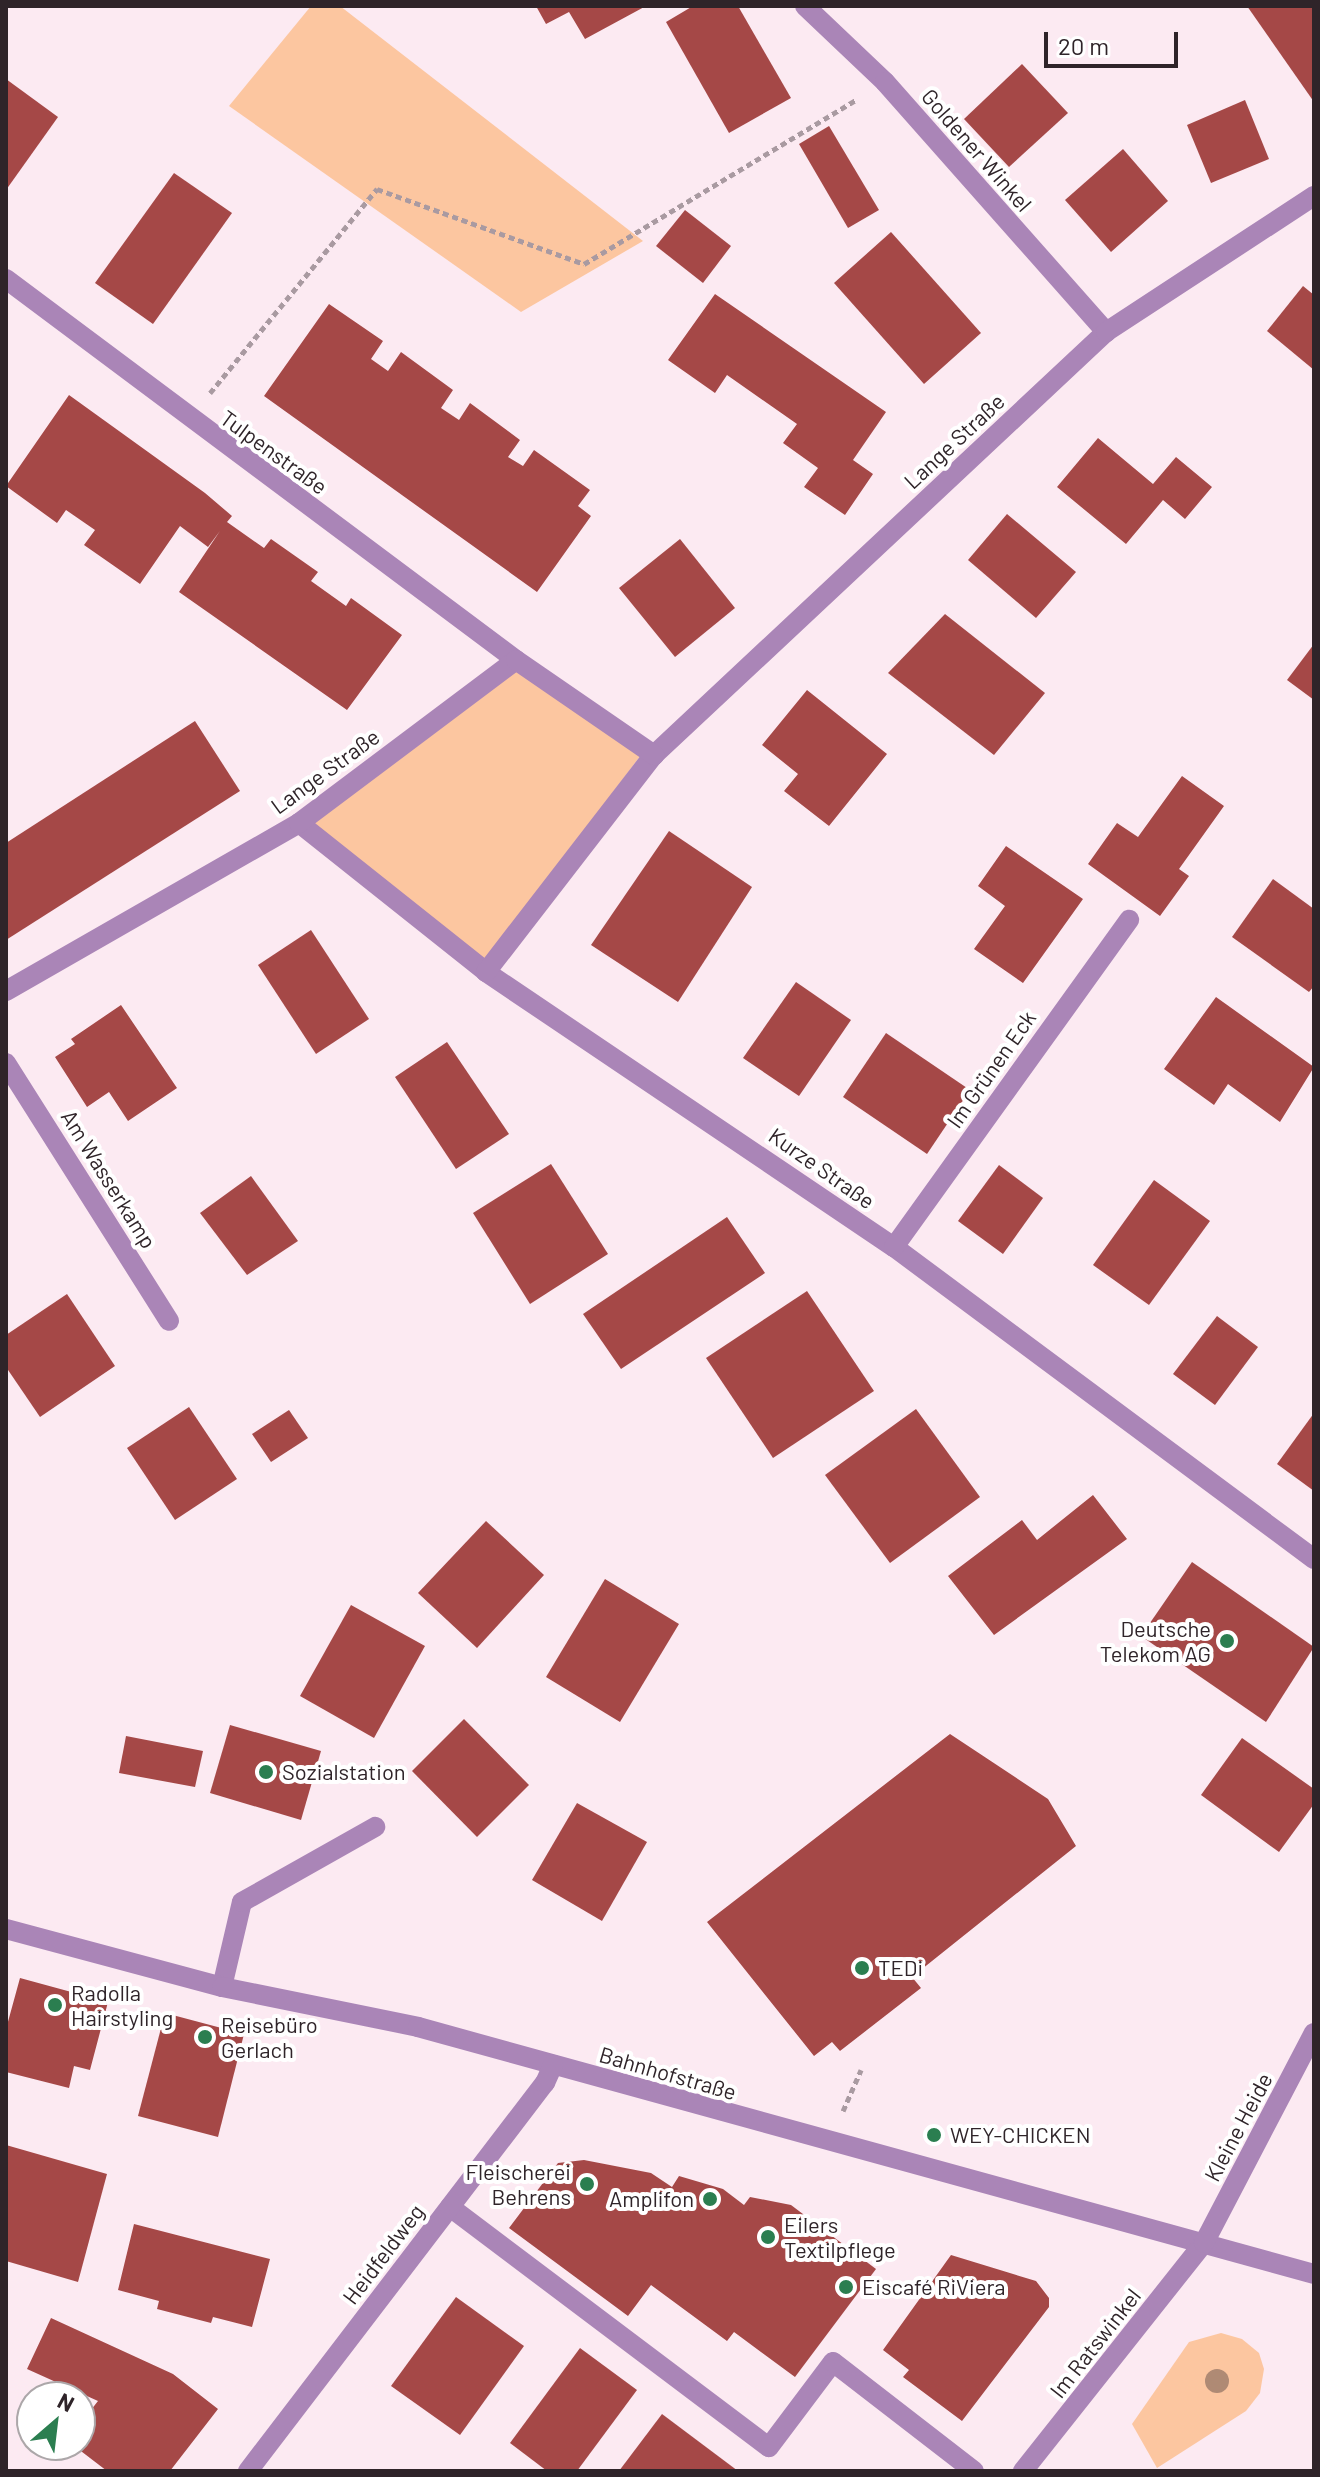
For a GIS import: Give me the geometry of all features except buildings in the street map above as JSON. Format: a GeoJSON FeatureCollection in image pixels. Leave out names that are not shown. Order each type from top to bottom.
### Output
{"type":"FeatureCollection","features":[{"type":"Feature","properties":{"kind":"street","name":"Goldener Winkel"},"geometry":{"type":"LineString","coordinates":[[805,6],[885,82],[1106,332]]}},
{"type":"Feature","properties":{"kind":"street","name":"Lange Straße"},"geometry":{"type":"LineString","coordinates":[[486,972],[654,755],[1106,332],[1314,196]]}},
{"type":"Feature","properties":{"kind":"street","name":"Tulpenstraße"},"geometry":{"type":"LineString","coordinates":[[6,279],[188,419],[516,660]]}},
{"type":"Feature","properties":{"kind":"street","name":"Lange Straße"},"geometry":{"type":"LineString","coordinates":[[8,987],[299,823],[516,660]]}},
{"type":"Feature","properties":{"kind":"street"},"geometry":{"type":"LineString","coordinates":[[516,660],[654,755]]}},
{"type":"Feature","properties":{"kind":"street","name":"Kurze Straße"},"geometry":{"type":"LineString","coordinates":[[299,823],[486,972],[894,1247],[1314,1559]]}},
{"type":"Feature","properties":{"kind":"street","name":"Im Grünen Eck"},"geometry":{"type":"LineString","coordinates":[[894,1247],[1129,920]]}},
{"type":"Feature","properties":{"kind":"street","name":"Am Wasserkamp"},"geometry":{"type":"LineString","coordinates":[[6,1063],[169,1321]]}},
{"type":"Feature","properties":{"kind":"street"},"geometry":{"type":"LineString","coordinates":[[222,1987],[242,1902],[375,1827]]}},
{"type":"Feature","properties":{"kind":"street","name":"Bahnhofstraße"},"geometry":{"type":"LineString","coordinates":[[6,1929],[222,1987],[418,2027],[827,2144],[1314,2274]]}},
{"type":"Feature","properties":{"kind":"street","name":"Kleine Heide"},"geometry":{"type":"LineString","coordinates":[[1204,2243],[1314,2033]]}},
{"type":"Feature","properties":{"kind":"street","name":"Heidfeldweg"},"geometry":{"type":"LineString","coordinates":[[248,2471],[545,2083],[553,2065]]}},
{"type":"Feature","properties":{"kind":"street"},"geometry":{"type":"LineString","coordinates":[[450,2207],[769,2447],[833,2362],[974,2471]]}},
{"type":"Feature","properties":{"kind":"street","name":"Im Ratswinkel"},"geometry":{"type":"LineString","coordinates":[[1023,2471],[1204,2243]]}},
{"type":"Feature","properties":{"kind":"path"},"geometry":{"type":"LineString","coordinates":[[188,419],[377,189],[584,264],[885,82]]}},
{"type":"Feature","properties":{"kind":"shaded area"},"geometry":{"type":"Polygon","coordinates":[[[311,6],[340,6],[643,241],[521,312],[229,106],[311,6]]]}},
{"type":"Feature","properties":{"kind":"shaded area"},"geometry":{"type":"Polygon","coordinates":[[[517,668],[641,755],[485,963],[310,822],[517,668]]]}},
{"type":"Feature","properties":{"kind":"shaded area"},"geometry":{"type":"Polygon","coordinates":[[[1221,2333],[1242,2339],[1259,2353],[1264,2369],[1260,2393],[1246,2411],[1157,2468],[1132,2424],[1189,2342],[1221,2333]]]}},
{"type":"Feature","properties":{"kind":"place","name":"Deutsche Telekom AG"},"geometry":{"type":"Point","coordinates":[1227,1641]}},
{"type":"Feature","properties":{"kind":"place","name":"Sozialstation"},"geometry":{"type":"Point","coordinates":[266,1772]}},
{"type":"Feature","properties":{"kind":"place","name":"TEDi"},"geometry":{"type":"Point","coordinates":[862,1968]}},
{"type":"Feature","properties":{"kind":"place","name":"Radolla Hairstyling"},"geometry":{"type":"Point","coordinates":[55,2005]}},
{"type":"Feature","properties":{"kind":"place","name":"Reisebüro Gerlach"},"geometry":{"type":"Point","coordinates":[205,2037]}},
{"type":"Feature","properties":{"kind":"place","name":"WEY-CHICKEN"},"geometry":{"type":"Point","coordinates":[934,2135]}},
{"type":"Feature","properties":{"kind":"place","name":"Fleischerei Behrens"},"geometry":{"type":"Point","coordinates":[587,2184]}},
{"type":"Feature","properties":{"kind":"place","name":"Amplifon"},"geometry":{"type":"Point","coordinates":[710,2199]}},
{"type":"Feature","properties":{"kind":"place","name":"Eilers Textilpflege"},"geometry":{"type":"Point","coordinates":[768,2237]}},
{"type":"Feature","properties":{"kind":"place","name":"Eiscafé RiViera"},"geometry":{"type":"Point","coordinates":[846,2287]}}]}
